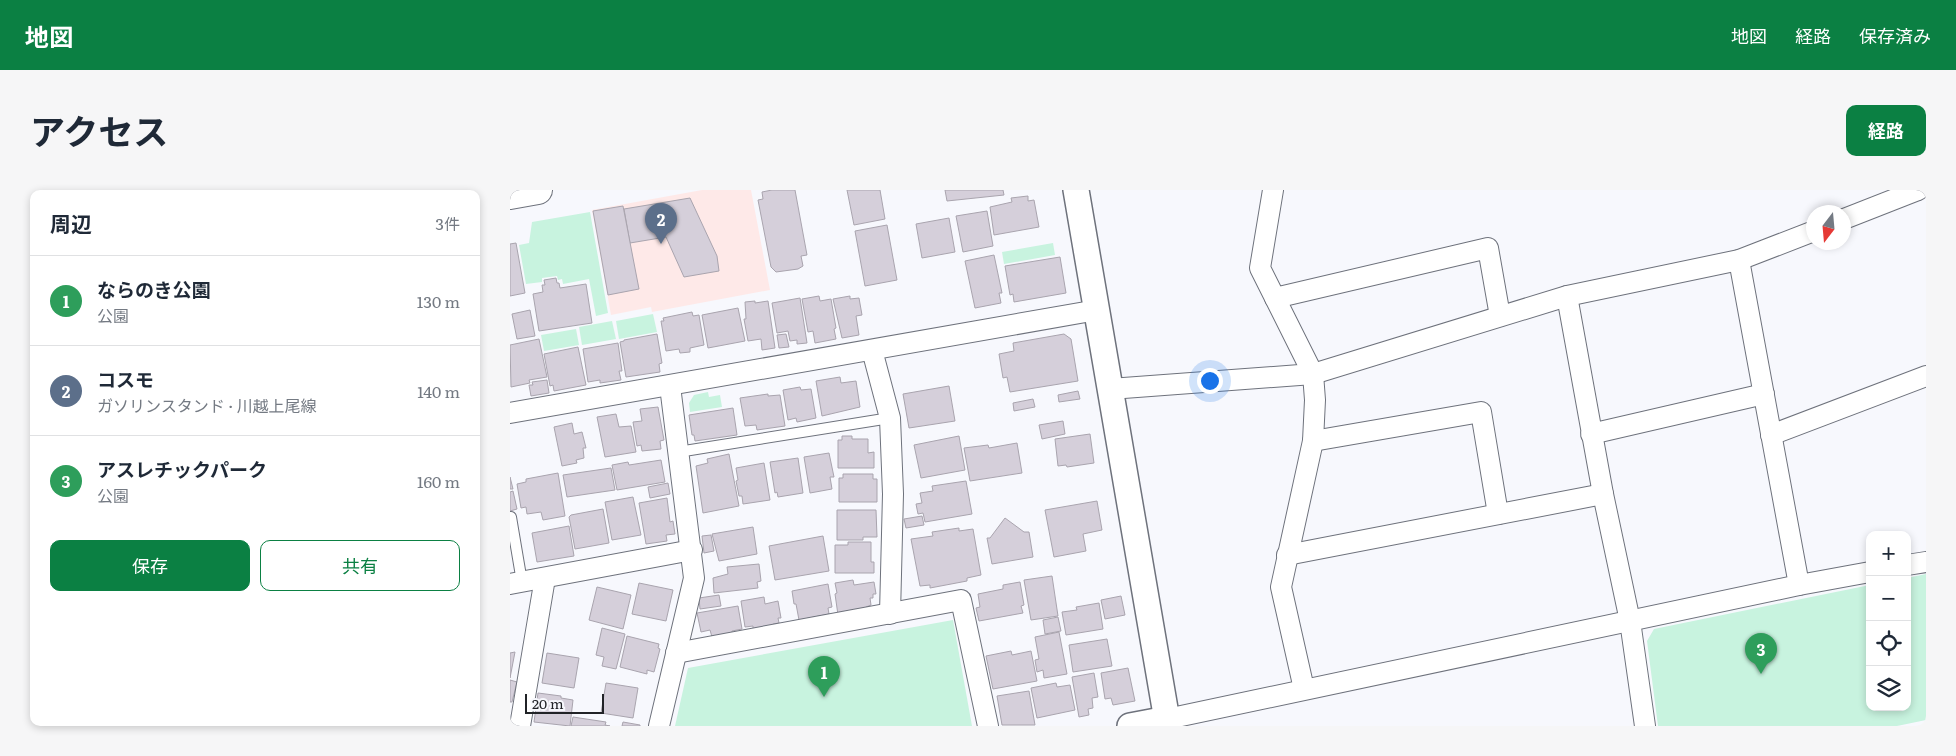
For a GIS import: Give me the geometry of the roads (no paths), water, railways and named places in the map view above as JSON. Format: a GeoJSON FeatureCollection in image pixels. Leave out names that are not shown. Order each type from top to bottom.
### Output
{"type":"FeatureCollection","features":[{"type":"Feature","properties":{"kind":"main road"},"geometry":{"type":"LineString","coordinates":[[510,195],[538,190]]}},
{"type":"Feature","properties":{"kind":"street"},"geometry":{"type":"LineString","coordinates":[[1076,190],[1167,722]]}},
{"type":"Feature","properties":{"kind":"street"},"geometry":{"type":"LineString","coordinates":[[1273,190],[1260,268],[1313,374],[1315,400],[1313,441],[1281,588],[1304,689]]}},
{"type":"Feature","properties":{"kind":"street"},"geometry":{"type":"LineString","coordinates":[[1851,216],[1918,190]]}},
{"type":"Feature","properties":{"kind":"street"},"geometry":{"type":"LineString","coordinates":[[1110,389],[1313,374],[1566,296],[1738,260],[1806,234]]}},
{"type":"Feature","properties":{"kind":"street"},"geometry":{"type":"LineString","coordinates":[[1275,298],[1488,248],[1500,316]]}},
{"type":"Feature","properties":{"kind":"street"},"geometry":{"type":"LineString","coordinates":[[1738,260],[1800,585]]}},
{"type":"Feature","properties":{"kind":"street"},"geometry":{"type":"LineString","coordinates":[[1566,296],[1591,434],[1630,621],[1645,726]]}},
{"type":"Feature","properties":{"kind":"street"},"geometry":{"type":"LineString","coordinates":[[510,414],[1096,310]]}},
{"type":"Feature","properties":{"kind":"street"},"geometry":{"type":"LineString","coordinates":[[872,350],[890,418],[894,494],[890,614]]}},
{"type":"Feature","properties":{"kind":"street"},"geometry":{"type":"LineString","coordinates":[[1771,435],[1926,376]]}},
{"type":"Feature","properties":{"kind":"street"},"geometry":{"type":"LineString","coordinates":[[659,726],[694,578],[670,386]]}},
{"type":"Feature","properties":{"kind":"street"},"geometry":{"type":"LineString","coordinates":[[1591,434],[1764,394]]}},
{"type":"Feature","properties":{"kind":"street"},"geometry":{"type":"LineString","coordinates":[[1313,441],[1481,412],[1498,514]]}},
{"type":"Feature","properties":{"kind":"street"},"geometry":{"type":"LineString","coordinates":[[1287,555],[1603,494]]}},
{"type":"Feature","properties":{"kind":"street"},"geometry":{"type":"LineString","coordinates":[[516,583],[692,550]]}},
{"type":"Feature","properties":{"kind":"street"},"geometry":{"type":"LineString","coordinates":[[1911,564],[1926,562]]}},
{"type":"Feature","properties":{"kind":"street"},"geometry":{"type":"LineString","coordinates":[[1130,726],[1167,722],[1304,689],[1866,573]]}},
{"type":"Feature","properties":{"kind":"street"},"geometry":{"type":"LineString","coordinates":[[517,723],[545,578]]}},
{"type":"Feature","properties":{"kind":"street"},"geometry":{"type":"LineString","coordinates":[[676,653],[962,600],[988,726]]}},
{"type":"Feature","properties":{"kind":"lane"},"geometry":{"type":"LineString","coordinates":[[678,452],[890,418]]}},
{"type":"Feature","properties":{"kind":"lane"},"geometry":{"type":"LineString","coordinates":[[510,517],[516,583]]}},
{"type":"Feature","properties":{"kind":"place","name":"コスモ"},"geometry":{"type":"Point","coordinates":[661,244]}},
{"type":"Feature","properties":{"kind":"place","name":"アスレチックパーク"},"geometry":{"type":"Point","coordinates":[1761,674]}},
{"type":"Feature","properties":{"kind":"place","name":"ならのき公園"},"geometry":{"type":"Point","coordinates":[824,697]}}]}
